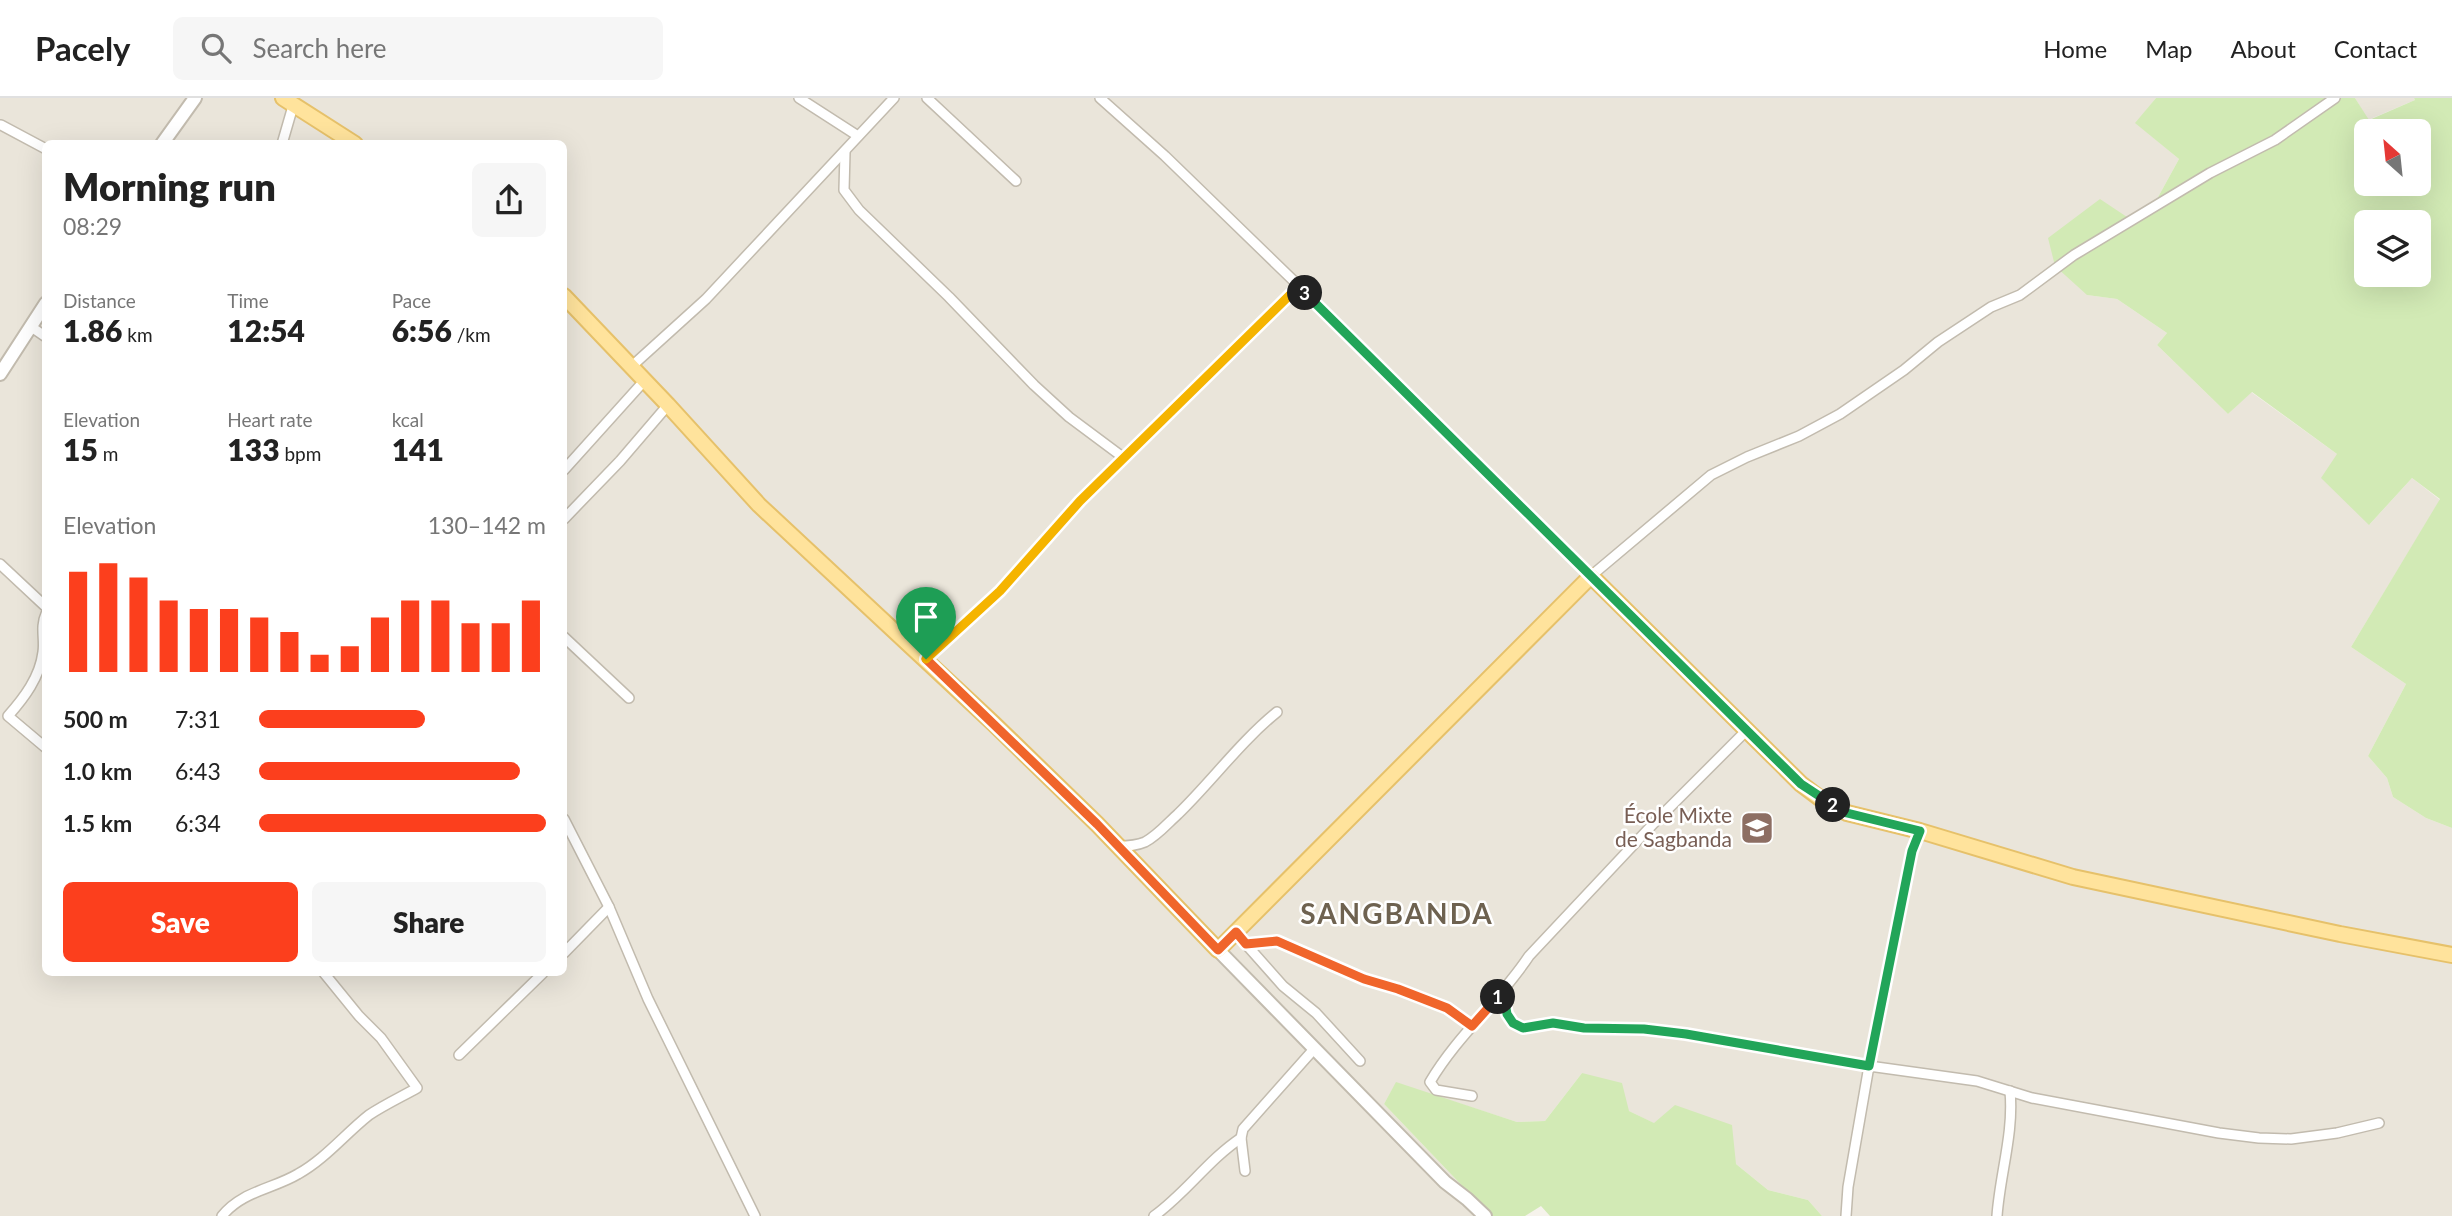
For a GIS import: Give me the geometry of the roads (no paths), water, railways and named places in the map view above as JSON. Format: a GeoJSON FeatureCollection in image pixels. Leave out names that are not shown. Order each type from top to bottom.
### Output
{"type":"FeatureCollection","features":[{"type":"Feature","properties":{"kind":"main road"},"geometry":{"type":"LineString","coordinates":[[288,102],[349,140]]}},
{"type":"Feature","properties":{"kind":"main road"},"geometry":{"type":"LineString","coordinates":[[567,299],[759,505],[926,659],[1118,846],[1218,950],[1241,938],[1591,576],[1801,784],[1847,813],[1920,831],[2073,877],[2452,955]]}},
{"type":"Feature","properties":{"kind":"street"},"geometry":{"type":"LineString","coordinates":[[165,140],[195,98]]}},
{"type":"Feature","properties":{"kind":"street"},"geometry":{"type":"LineString","coordinates":[[799,98],[858,136]]}},
{"type":"Feature","properties":{"kind":"street"},"geometry":{"type":"LineString","coordinates":[[632,366],[706,299],[894,98]]}},
{"type":"Feature","properties":{"kind":"street"},"geometry":{"type":"LineString","coordinates":[[927,98],[1016,181]]}},
{"type":"Feature","properties":{"kind":"street"},"geometry":{"type":"LineString","coordinates":[[1100,98],[1165,156],[1299,286],[1591,576],[1711,475],[1799,436],[1840,414],[1881,387],[1938,342],[1992,307],[2020,295],[2074,255],[2210,173],[2275,140],[2335,98]]}},
{"type":"Feature","properties":{"kind":"street"},"geometry":{"type":"LineString","coordinates":[[283,140],[288,102]]}},
{"type":"Feature","properties":{"kind":"street"},"geometry":{"type":"LineString","coordinates":[[1,125],[42,147]]}},
{"type":"Feature","properties":{"kind":"street"},"geometry":{"type":"LineString","coordinates":[[845,152],[844,190],[859,210],[1006,354],[1034,385],[1069,417],[1125,458]]}},
{"type":"Feature","properties":{"kind":"street"},"geometry":{"type":"LineString","coordinates":[[926,659],[1000,591],[1080,501],[1299,286]]}},
{"type":"Feature","properties":{"kind":"street"},"geometry":{"type":"LineString","coordinates":[[0,374],[42,309]]}},
{"type":"Feature","properties":{"kind":"street"},"geometry":{"type":"LineString","coordinates":[[30,326],[42,334]]}},
{"type":"Feature","properties":{"kind":"street"},"geometry":{"type":"LineString","coordinates":[[567,467],[645,380]]}},
{"type":"Feature","properties":{"kind":"street"},"geometry":{"type":"LineString","coordinates":[[567,516],[620,461],[668,405]]}},
{"type":"Feature","properties":{"kind":"street"},"geometry":{"type":"LineString","coordinates":[[0,564],[42,603]]}},
{"type":"Feature","properties":{"kind":"street"},"geometry":{"type":"LineString","coordinates":[[567,640],[629,698]]}},
{"type":"Feature","properties":{"kind":"street"},"geometry":{"type":"LineString","coordinates":[[42,658],[27,694],[8,716],[42,745]]}},
{"type":"Feature","properties":{"kind":"street"},"geometry":{"type":"LineString","coordinates":[[1118,846],[1134,846],[1158,832],[1201,792],[1255,729],[1277,712]]}},
{"type":"Feature","properties":{"kind":"street"},"geometry":{"type":"LineString","coordinates":[[1472,1096],[1436,1090],[1430,1082],[1472,1026],[1553,929],[1747,730]]}},
{"type":"Feature","properties":{"kind":"street"},"geometry":{"type":"LineString","coordinates":[[567,825],[609,907],[648,999],[755,1216]]}},
{"type":"Feature","properties":{"kind":"street"},"geometry":{"type":"LineString","coordinates":[[1846,1216],[1848,1187],[1869,1066],[1912,851],[1920,831]]}},
{"type":"Feature","properties":{"kind":"street"},"geometry":{"type":"LineString","coordinates":[[567,950],[609,907]]}},
{"type":"Feature","properties":{"kind":"street"},"geometry":{"type":"LineString","coordinates":[[1241,938],[1277,941],[1364,979],[1447,1008],[1472,1026]]}},
{"type":"Feature","properties":{"kind":"street"},"geometry":{"type":"LineString","coordinates":[[1241,938],[1283,986],[1317,1013],[1360,1061]]}},
{"type":"Feature","properties":{"kind":"street"},"geometry":{"type":"LineString","coordinates":[[1218,950],[1445,1182],[1485,1216]]}},
{"type":"Feature","properties":{"kind":"street"},"geometry":{"type":"LineString","coordinates":[[222,1216],[229,1208],[260,1190],[296,1176],[371,1114],[417,1088],[381,1038],[326,976]]}},
{"type":"Feature","properties":{"kind":"street"},"geometry":{"type":"LineString","coordinates":[[459,1055],[540,976]]}},
{"type":"Feature","properties":{"kind":"street"},"geometry":{"type":"LineString","coordinates":[[1503,991],[1507,1014],[1513,1023],[1523,1028],[1553,1023],[1584,1028],[1644,1029],[1686,1034],[1869,1066],[1977,1081],[2032,1098],[2105,1111],[2127,1118],[2259,1138],[2317,1136],[2379,1123]]}},
{"type":"Feature","properties":{"kind":"street"},"geometry":{"type":"LineString","coordinates":[[1154,1216],[1167,1207],[1208,1164],[1241,1138],[1248,1122],[1314,1049]]}},
{"type":"Feature","properties":{"kind":"street"},"geometry":{"type":"LineString","coordinates":[[1997,1216],[2010,1130],[2010,1091]]}},
{"type":"Feature","properties":{"kind":"street"},"geometry":{"type":"LineString","coordinates":[[1241,1138],[1245,1171]]}},
{"type":"Feature","properties":{"kind":"place","name":"École Mixte de Sagbanda"},"geometry":{"type":"Point","coordinates":[1757,828]}},
{"type":"Feature","properties":{"kind":"district","name":"SANGBANDA"},"geometry":{"type":"Point","coordinates":[1397,914]}}]}
